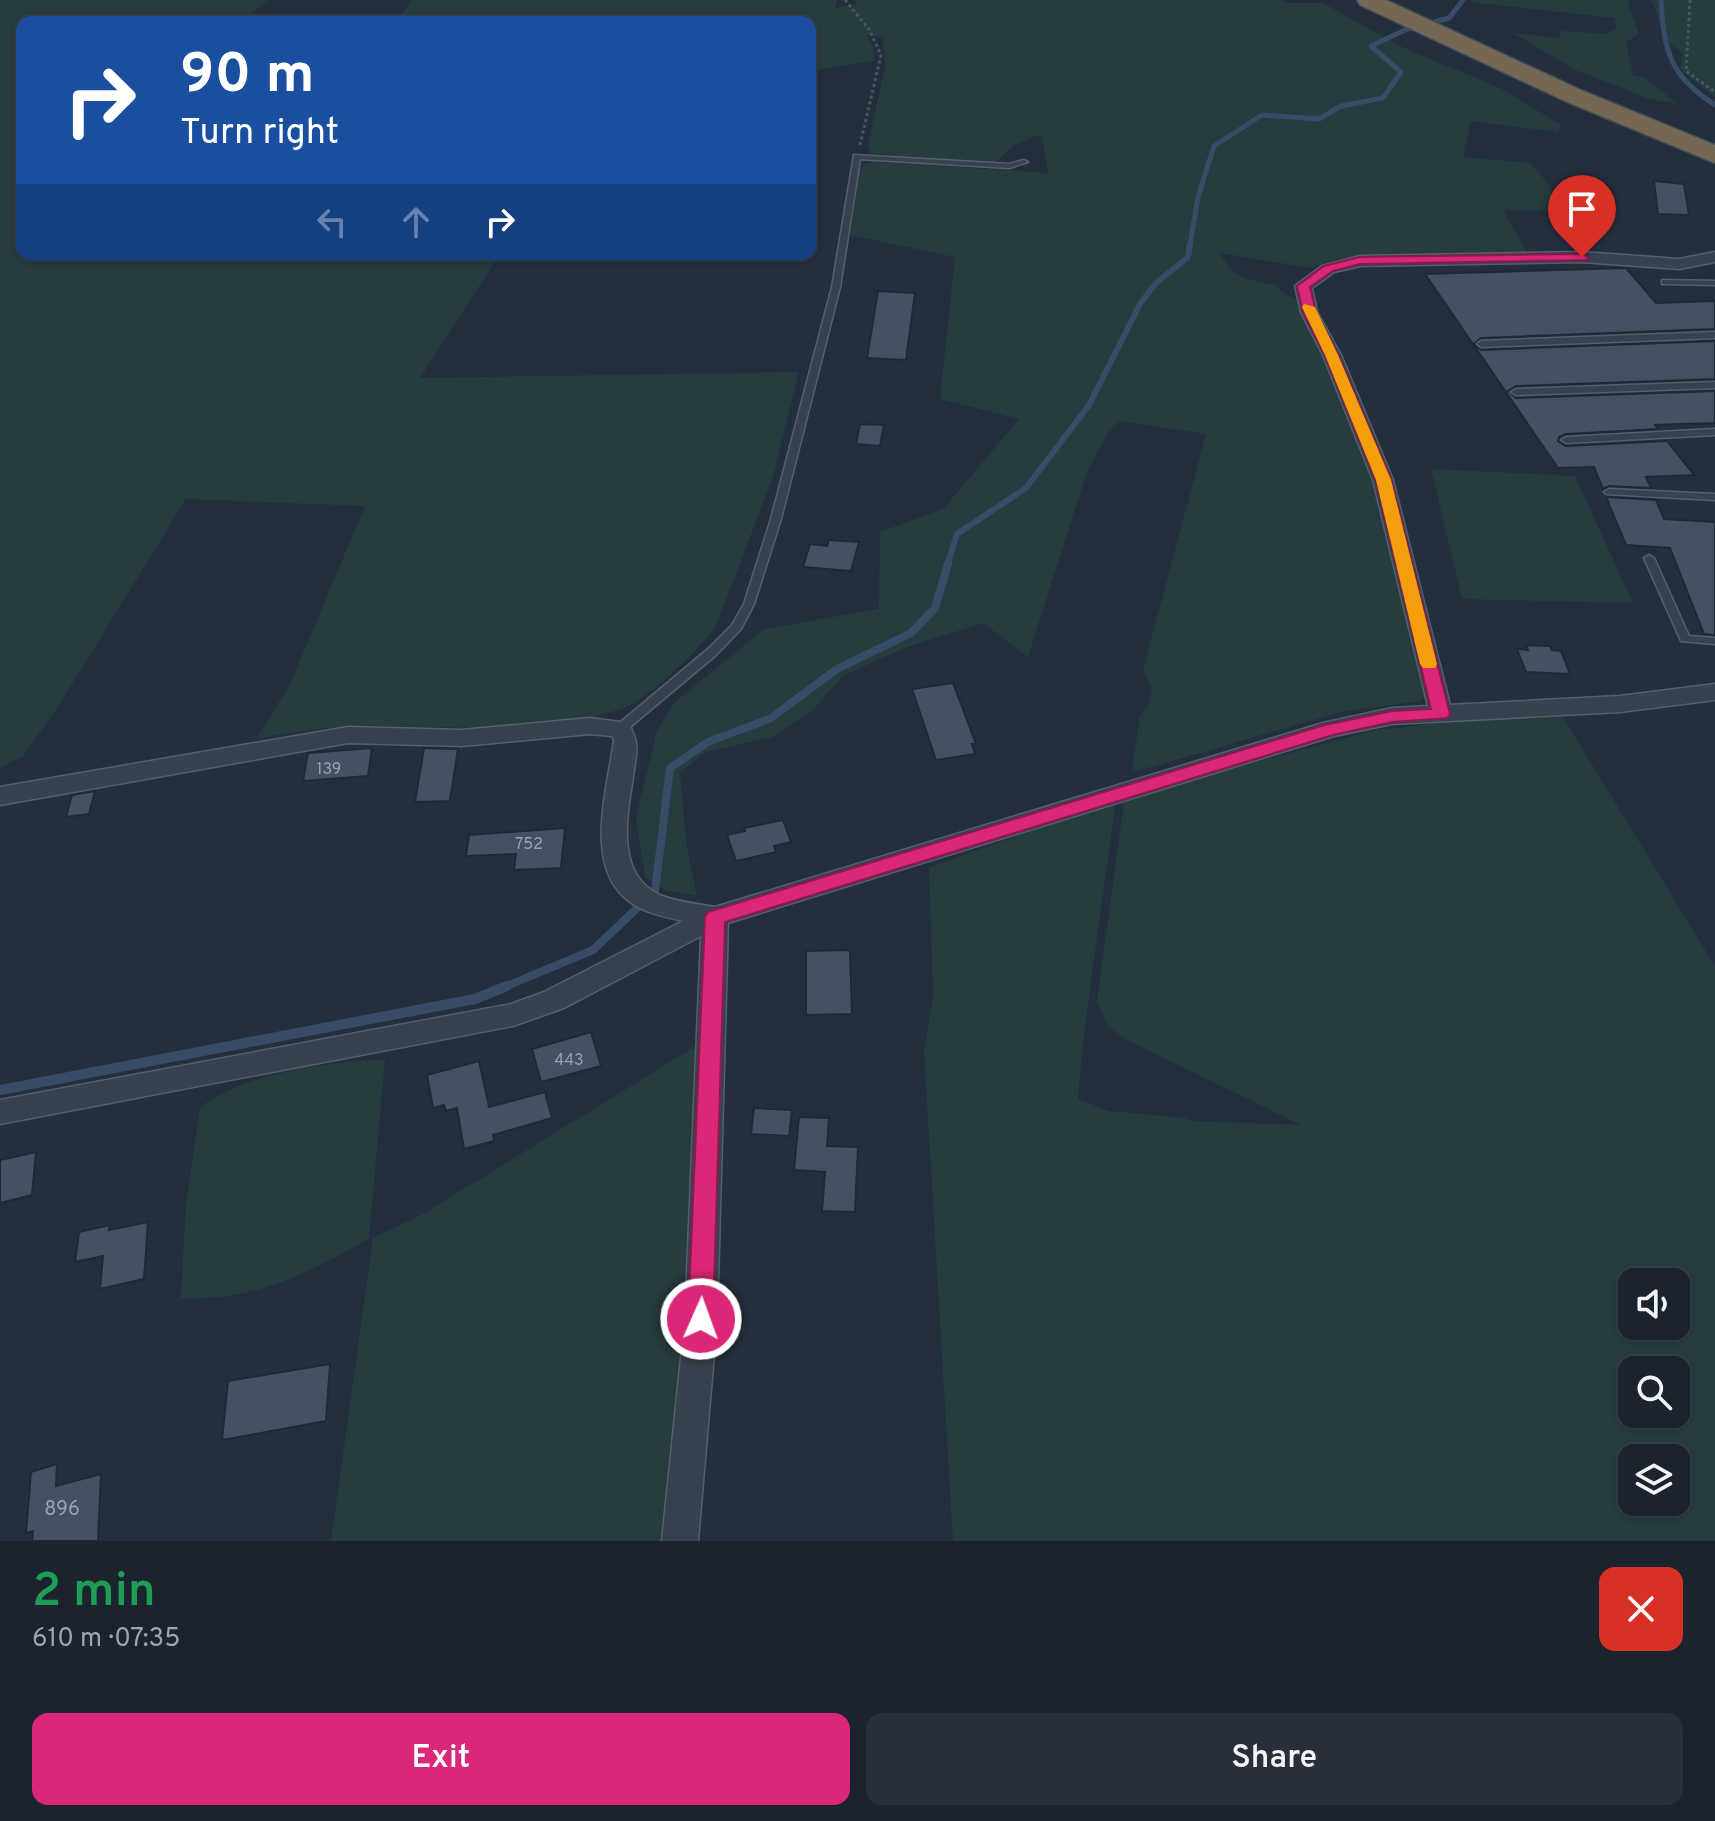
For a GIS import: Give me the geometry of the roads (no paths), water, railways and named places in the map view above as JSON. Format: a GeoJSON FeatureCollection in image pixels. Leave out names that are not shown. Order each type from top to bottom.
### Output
{"type":"FeatureCollection","features":[{"type":"Feature","properties":{"kind":"highway"},"geometry":{"type":"LineString","coordinates":[[1378,1],[1706,145]]}},
{"type":"Feature","properties":{"kind":"street"},"geometry":{"type":"LineString","coordinates":[[1441,714],[1383,480],[1332,355],[1309,312],[1303,286],[1328,269],[1360,261],[1582,257],[1679,264],[1715,257]]}},
{"type":"Feature","properties":{"kind":"street"},"geometry":{"type":"LineString","coordinates":[[0,1112],[513,1015],[554,1000],[715,917],[1331,729],[1392,716],[1620,704],[1715,692]]}},
{"type":"Feature","properties":{"kind":"street"},"geometry":{"type":"LineString","coordinates":[[0,796],[348,735],[462,738],[590,726],[620,729],[626,740],[614,839],[618,864],[634,892],[666,908],[715,917]]}},
{"type":"Feature","properties":{"kind":"street"},"geometry":{"type":"LineString","coordinates":[[680,1541],[701,1319],[715,917]]}},
{"type":"Feature","properties":{"kind":"lane"},"geometry":{"type":"LineString","coordinates":[[620,729],[712,652],[737,627],[749,604],[776,519],[836,287],[857,157],[1009,166],[1024,162]]}},
{"type":"Feature","properties":{"kind":"lane"},"geometry":{"type":"LineString","coordinates":[[1665,282],[1715,283]]}},
{"type":"Feature","properties":{"kind":"lane"},"geometry":{"type":"LineString","coordinates":[[1481,344],[1715,335]]}},
{"type":"Feature","properties":{"kind":"lane"},"geometry":{"type":"LineString","coordinates":[[1516,392],[1715,385]]}},
{"type":"Feature","properties":{"kind":"lane"},"geometry":{"type":"LineString","coordinates":[[1566,440],[1712,432],[1715,442]]}},
{"type":"Feature","properties":{"kind":"lane"},"geometry":{"type":"LineString","coordinates":[[1609,492],[1715,497]]}},
{"type":"Feature","properties":{"kind":"lane"},"geometry":{"type":"LineString","coordinates":[[1649,558],[1685,639],[1715,641]]}},
{"type":"Feature","properties":{"kind":"waterway"},"geometry":{"type":"LineString","coordinates":[[1190,245],[1198,197],[1214,146],[1262,115],[1319,119],[1341,106],[1383,98],[1401,72],[1371,46],[1405,30],[1449,18],[1463,0]]}},
{"type":"Feature","properties":{"kind":"waterway"},"geometry":{"type":"LineString","coordinates":[[1661,0],[1664,34],[1672,61],[1688,84],[1715,105]]}},
{"type":"Feature","properties":{"kind":"waterway"},"geometry":{"type":"LineString","coordinates":[[947,566],[957,534],[1026,488],[1089,405],[1140,304],[1155,284],[1188,257],[1190,243]]}},
{"type":"Feature","properties":{"kind":"waterway"},"geometry":{"type":"LineString","coordinates":[[502,988],[593,950],[655,891],[670,768],[708,742],[771,718],[837,669],[911,633],[935,608],[948,564]]}},
{"type":"Feature","properties":{"kind":"waterway"},"geometry":{"type":"LineString","coordinates":[[0,1090],[475,999],[507,986]]}}]}
